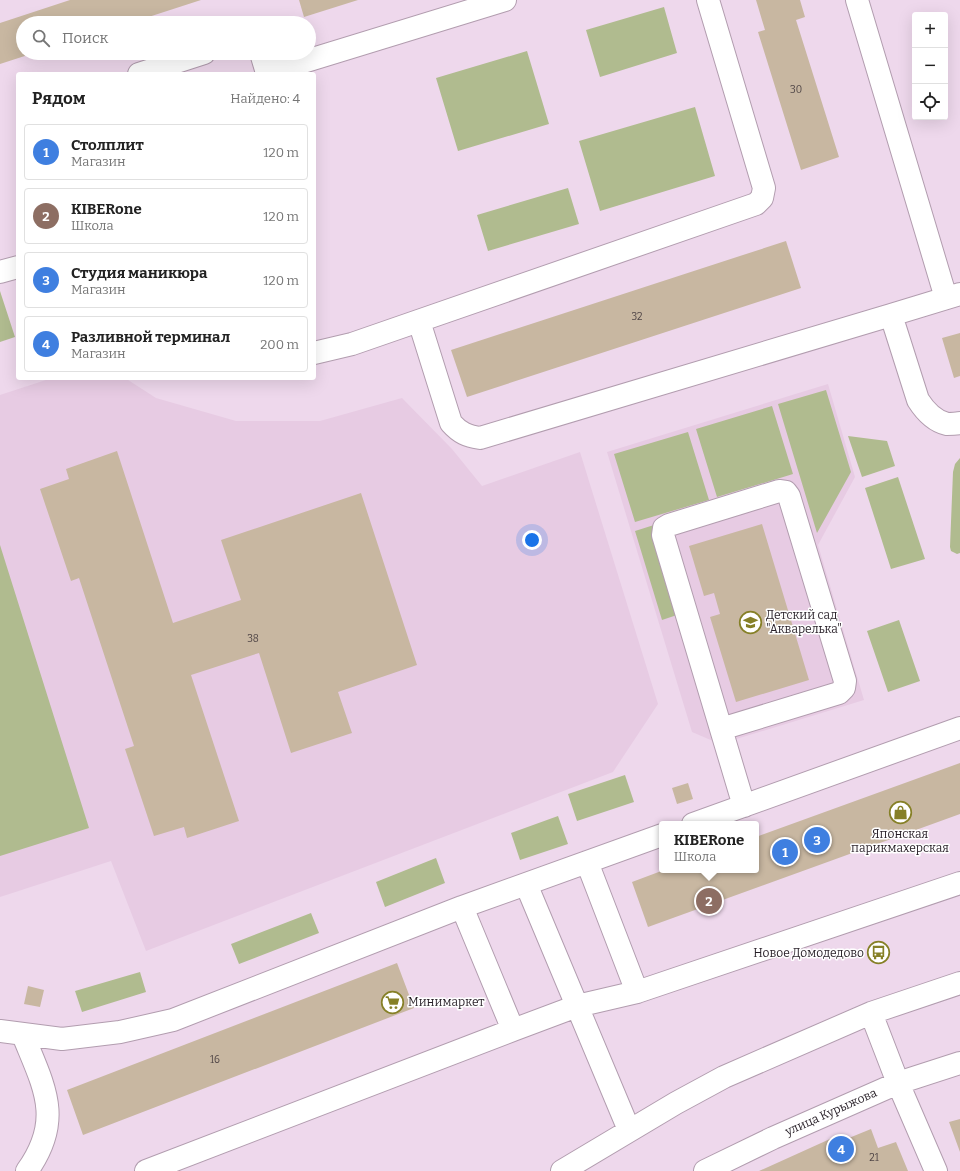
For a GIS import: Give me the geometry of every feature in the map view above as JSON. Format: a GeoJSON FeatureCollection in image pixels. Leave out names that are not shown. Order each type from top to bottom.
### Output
{"type":"FeatureCollection","features":[{"type":"Feature","properties":{"kind":"street"},"geometry":{"type":"LineString","coordinates":[[316,58],[505,0]]}},
{"type":"Feature","properties":{"kind":"street"},"geometry":{"type":"LineString","coordinates":[[316,353],[352,344],[756,204],[762,198],[764,188],[708,0]]}},
{"type":"Feature","properties":{"kind":"street"},"geometry":{"type":"LineString","coordinates":[[419,321],[451,423],[458,431],[480,438],[953,296],[857,0]]}},
{"type":"Feature","properties":{"kind":"street"},"geometry":{"type":"LineString","coordinates":[[145,72],[182,60]]}},
{"type":"Feature","properties":{"kind":"street"},"geometry":{"type":"LineString","coordinates":[[263,60],[268,72]]}},
{"type":"Feature","properties":{"kind":"street"},"geometry":{"type":"LineString","coordinates":[[271,72],[310,60]]}},
{"type":"Feature","properties":{"kind":"street"},"geometry":{"type":"LineString","coordinates":[[0,272],[16,268]]}},
{"type":"Feature","properties":{"kind":"street"},"geometry":{"type":"LineString","coordinates":[[891,315],[918,400],[925,410],[933,417],[947,424],[960,424]]}},
{"type":"Feature","properties":{"kind":"street"},"geometry":{"type":"LineString","coordinates":[[721,729],[840,693],[844,688],[845,682],[843,674],[789,496],[786,492],[779,491],[669,525],[664,528],[663,535],[744,806]]}},
{"type":"Feature","properties":{"kind":"street"},"geometry":{"type":"LineString","coordinates":[[702,821],[960,728]]}},
{"type":"Feature","properties":{"kind":"street"},"geometry":{"type":"LineString","coordinates":[[0,1031],[62,1039],[120,1032],[173,1020],[462,907],[659,836]]}},
{"type":"Feature","properties":{"kind":"street"},"geometry":{"type":"LineString","coordinates":[[587,862],[637,992]]}},
{"type":"Feature","properties":{"kind":"street"},"geometry":{"type":"LineString","coordinates":[[146,1171],[577,1006],[637,992],[960,883]]}},
{"type":"Feature","properties":{"kind":"street"},"geometry":{"type":"LineString","coordinates":[[526,884],[630,1130]]}},
{"type":"Feature","properties":{"kind":"street"},"geometry":{"type":"LineString","coordinates":[[462,907],[513,1030]]}},
{"type":"Feature","properties":{"kind":"street"},"geometry":{"type":"LineString","coordinates":[[562,1171],[676,1103],[724,1077],[871,1013],[960,983]]}},
{"type":"Feature","properties":{"kind":"street"},"geometry":{"type":"LineString","coordinates":[[871,1013],[898,1083],[936,1171]]}},
{"type":"Feature","properties":{"kind":"street"},"geometry":{"type":"LineString","coordinates":[[23,1035],[44,1085],[48,1115],[42,1145],[36,1159],[27,1171]]}},
{"type":"Feature","properties":{"kind":"street","name":"улица Курыжова"},"geometry":{"type":"LineString","coordinates":[[705,1171],[773,1138],[898,1083],[960,1063]]}},
{"type":"Feature","properties":{"kind":"shaded area"},"geometry":{"type":"Polygon","coordinates":[[[46,380],[128,380],[156,398],[236,421],[320,421],[402,398],[452,449],[482,486],[580,452],[658,704],[613,772],[146,951],[111,861],[0,897],[0,395],[46,380]]]}},
{"type":"Feature","properties":{"kind":"shaded area","name":"Детский сад \"Акварелька\""},"geometry":{"type":"Polygon","coordinates":[[[828,384],[855,477],[818,545],[864,700],[720,744],[692,732],[607,452],[828,384]]]}},
{"type":"Feature","properties":{"kind":"green space"},"geometry":{"type":"Polygon","coordinates":[[[664,7],[677,53],[600,77],[586,30],[664,7]]]}},
{"type":"Feature","properties":{"kind":"green space"},"geometry":{"type":"Polygon","coordinates":[[[527,51],[549,124],[458,151],[436,78],[527,51]]]}},
{"type":"Feature","properties":{"kind":"green space"},"geometry":{"type":"Polygon","coordinates":[[[695,107],[715,176],[600,211],[579,141],[695,107]]]}},
{"type":"Feature","properties":{"kind":"green space"},"geometry":{"type":"Polygon","coordinates":[[[568,188],[579,224],[488,251],[477,215],[568,188]]]}},
{"type":"Feature","properties":{"kind":"green space"},"geometry":{"type":"Polygon","coordinates":[[[0,291],[15,337],[0,342],[0,291]]]}},
{"type":"Feature","properties":{"kind":"green space"},"geometry":{"type":"Polygon","coordinates":[[[826,390],[851,472],[817,533],[778,404],[826,390]]]}},
{"type":"Feature","properties":{"kind":"green space"},"geometry":{"type":"Polygon","coordinates":[[[772,406],[793,474],[717,497],[696,429],[772,406]]]}},
{"type":"Feature","properties":{"kind":"green space"},"geometry":{"type":"Polygon","coordinates":[[[688,432],[709,500],[635,522],[614,454],[688,432]]]}},
{"type":"Feature","properties":{"kind":"green space"},"geometry":{"type":"Polygon","coordinates":[[[848,436],[887,441],[895,466],[862,477],[848,436]]]}},
{"type":"Feature","properties":{"kind":"green space"},"geometry":{"type":"Polygon","coordinates":[[[960,458],[960,553],[957,554],[951,551],[950,547],[953,472],[955,464],[960,458]]]}},
{"type":"Feature","properties":{"kind":"green space"},"geometry":{"type":"Polygon","coordinates":[[[898,477],[925,559],[891,569],[865,488],[898,477]]]}},
{"type":"Feature","properties":{"kind":"green space"},"geometry":{"type":"Polygon","coordinates":[[[654,525],[680,614],[662,620],[635,531],[654,525]]]}},
{"type":"Feature","properties":{"kind":"green space"},"geometry":{"type":"Polygon","coordinates":[[[0,545],[89,828],[0,856],[0,545]]]}},
{"type":"Feature","properties":{"kind":"green space"},"geometry":{"type":"Polygon","coordinates":[[[899,620],[920,681],[888,692],[867,631],[899,620]]]}},
{"type":"Feature","properties":{"kind":"green space"},"geometry":{"type":"Polygon","coordinates":[[[625,775],[634,802],[577,821],[568,794],[625,775]]]}},
{"type":"Feature","properties":{"kind":"green space"},"geometry":{"type":"Polygon","coordinates":[[[558,816],[568,844],[520,860],[511,833],[558,816]]]}},
{"type":"Feature","properties":{"kind":"green space"},"geometry":{"type":"Polygon","coordinates":[[[436,858],[445,883],[385,907],[376,882],[436,858]]]}},
{"type":"Feature","properties":{"kind":"green space"},"geometry":{"type":"Polygon","coordinates":[[[311,913],[319,933],[239,964],[231,944],[311,913]]]}},
{"type":"Feature","properties":{"kind":"green space"},"geometry":{"type":"Polygon","coordinates":[[[140,972],[146,992],[82,1012],[75,991],[140,972]]]}},
{"type":"Feature","properties":{"kind":"building"},"geometry":{"type":"Polygon","coordinates":[[[70,0],[201,0],[152,16],[21,16],[70,0]]]}},
{"type":"Feature","properties":{"kind":"building"},"geometry":{"type":"Polygon","coordinates":[[[299,0],[358,0],[307,16],[304,16],[299,0]]]}},
{"type":"Feature","properties":{"kind":"building"},"geometry":{"type":"Polygon","coordinates":[[[756,0],[800,0],[805,17],[796,20],[839,157],[801,170],[758,32],[765,30],[756,0]]]}},
{"type":"Feature","properties":{"kind":"building"},"geometry":{"type":"Polygon","coordinates":[[[16,18],[16,59],[0,64],[0,23],[16,18]]]}},
{"type":"Feature","properties":{"kind":"building"},"geometry":{"type":"Polygon","coordinates":[[[786,241],[801,288],[467,397],[451,350],[786,241]]]}},
{"type":"Feature","properties":{"kind":"building"},"geometry":{"type":"Polygon","coordinates":[[[960,333],[960,376],[954,378],[942,338],[960,333]]]}},
{"type":"Feature","properties":{"kind":"building"},"geometry":{"type":"Polygon","coordinates":[[[117,451],[173,623],[241,600],[221,540],[361,493],[417,665],[338,692],[352,733],[291,753],[259,653],[191,675],[239,821],[187,838],[184,827],[154,836],[125,749],[134,746],[79,578],[71,581],[40,489],[69,479],[66,469],[117,451]]]}},
{"type":"Feature","properties":{"kind":"building"},"geometry":{"type":"Polygon","coordinates":[[[762,524],[809,680],[736,702],[710,617],[720,614],[714,593],[704,596],[689,546],[762,524]]]}},
{"type":"Feature","properties":{"kind":"building"},"geometry":{"type":"Polygon","coordinates":[[[960,763],[960,814],[648,927],[632,882],[659,872],[759,873],[759,836],[960,763]]]}},
{"type":"Feature","properties":{"kind":"building"},"geometry":{"type":"Polygon","coordinates":[[[688,783],[693,799],[677,804],[672,788],[688,783]]]}},
{"type":"Feature","properties":{"kind":"building"},"geometry":{"type":"Polygon","coordinates":[[[397,963],[414,1008],[83,1135],[67,1090],[397,963]]]}},
{"type":"Feature","properties":{"kind":"building"},"geometry":{"type":"Polygon","coordinates":[[[28,986],[44,990],[40,1007],[24,1004],[28,986]]]}},
{"type":"Feature","properties":{"kind":"building"},"geometry":{"type":"Polygon","coordinates":[[[960,1119],[960,1152],[949,1122],[960,1119]]]}},
{"type":"Feature","properties":{"kind":"building"},"geometry":{"type":"Polygon","coordinates":[[[871,1129],[878,1148],[896,1142],[908,1171],[759,1171],[841,1134],[844,1140],[871,1129]]]}},
{"type":"Feature","properties":{"kind":"place","name":"Детский сад \"Акварелька\""},"geometry":{"type":"Point","coordinates":[750,622]}},
{"type":"Feature","properties":{"kind":"place","name":"Японская парикмахерская"},"geometry":{"type":"Point","coordinates":[900,813]}},
{"type":"Feature","properties":{"kind":"place","name":"Студия маникюра"},"geometry":{"type":"Point","coordinates":[817,840]}},
{"type":"Feature","properties":{"kind":"place","name":"Столплит"},"geometry":{"type":"Point","coordinates":[785,852]}},
{"type":"Feature","properties":{"kind":"place","name":"KIBERone"},"geometry":{"type":"Point","coordinates":[709,901]}},
{"type":"Feature","properties":{"kind":"place","name":"Новое Домодедово"},"geometry":{"type":"Point","coordinates":[879,953]}},
{"type":"Feature","properties":{"kind":"place","name":"Минимаркет"},"geometry":{"type":"Point","coordinates":[393,1002]}},
{"type":"Feature","properties":{"kind":"place","name":"Разливной терминал"},"geometry":{"type":"Point","coordinates":[841,1149]}}]}
